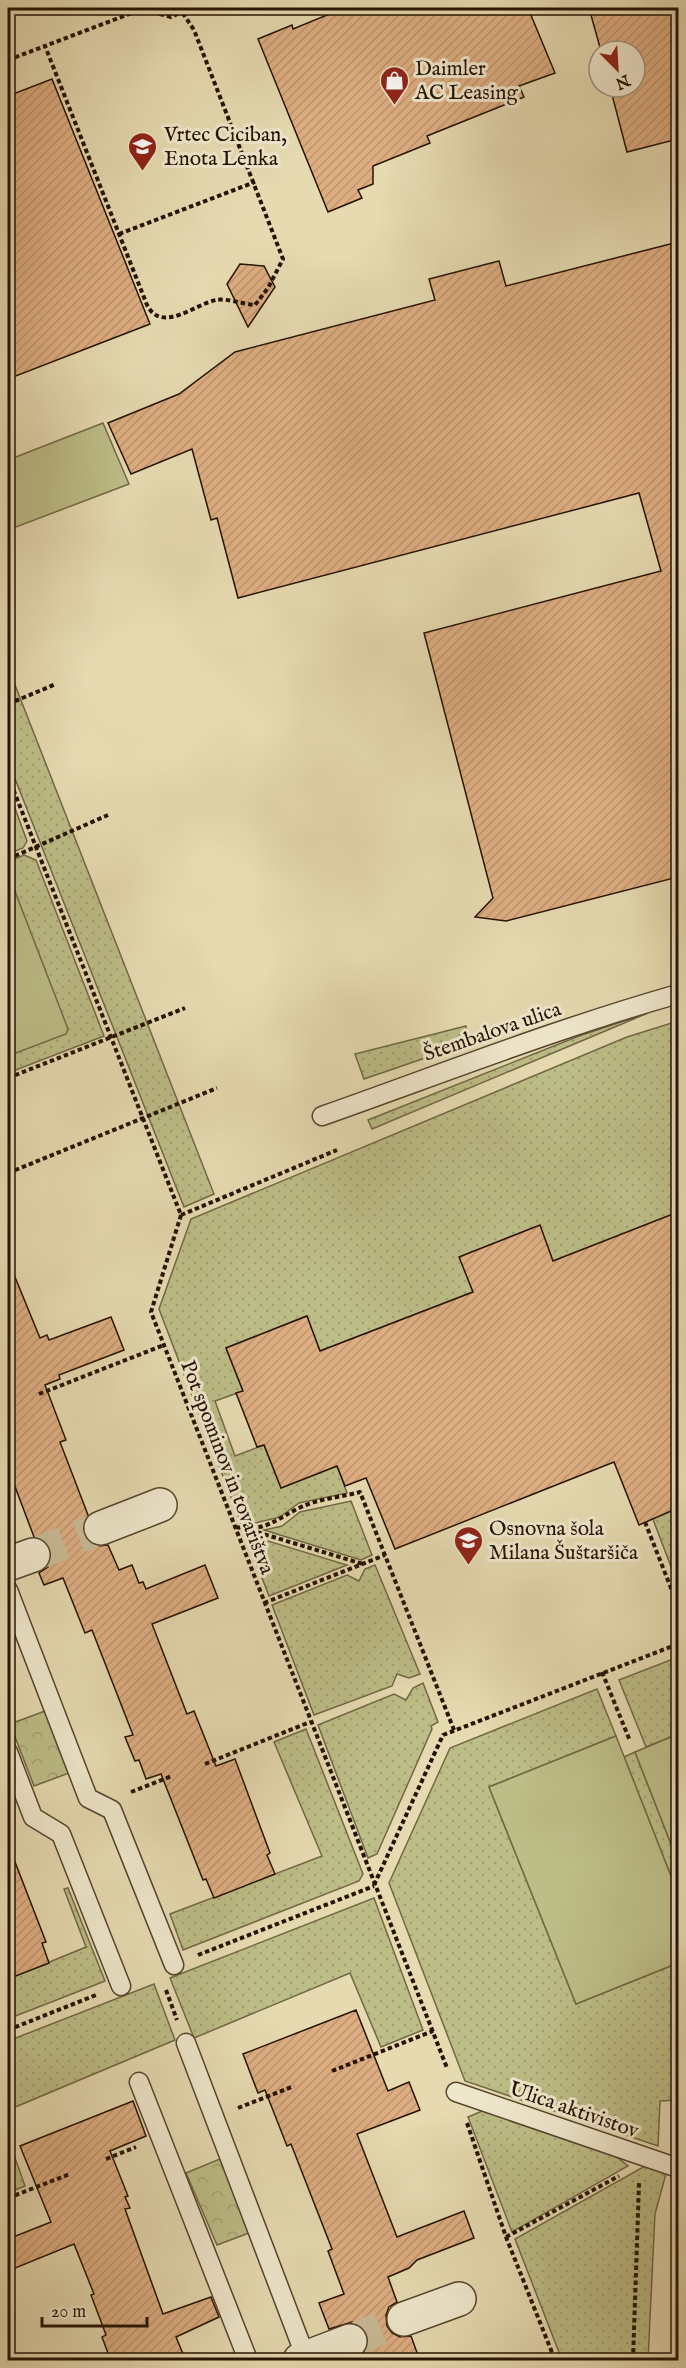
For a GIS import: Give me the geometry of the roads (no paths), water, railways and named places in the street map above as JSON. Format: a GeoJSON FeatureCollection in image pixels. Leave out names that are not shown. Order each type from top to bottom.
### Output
{"type":"FeatureCollection","features":[{"type":"Feature","properties":{"kind":"street"},"geometry":{"type":"LineString","coordinates":[[101,1528],[160,1505]]}},
{"type":"Feature","properties":{"kind":"street"},"geometry":{"type":"LineString","coordinates":[[404,2319],[459,2299]]}},
{"type":"Feature","properties":{"kind":"street"},"geometry":{"type":"LineString","coordinates":[[307,2359],[350,2341]]}},
{"type":"Feature","properties":{"kind":"lane","name":"Štembalova ulica"},"geometry":{"type":"LineString","coordinates":[[322,1116],[525,1043],[678,994]]}},
{"type":"Feature","properties":{"kind":"lane"},"geometry":{"type":"LineString","coordinates":[[8,1590],[88,1798],[112,1810],[174,1965]]}},
{"type":"Feature","properties":{"kind":"lane"},"geometry":{"type":"LineString","coordinates":[[8,1752],[33,1817],[61,1834],[121,1986]]}},
{"type":"Feature","properties":{"kind":"lane"},"geometry":{"type":"LineString","coordinates":[[186,2043],[307,2359]]}},
{"type":"Feature","properties":{"kind":"lane"},"geometry":{"type":"LineString","coordinates":[[139,2082],[248,2361]]}},
{"type":"Feature","properties":{"kind":"lane","name":"Ulica aktivistov"},"geometry":{"type":"LineString","coordinates":[[456,2092],[640,2160],[678,2168]]}},
{"type":"Feature","properties":{"kind":"tunnel"},"geometry":{"type":"LineString","coordinates":[[33,1555],[101,1528]]}},
{"type":"Feature","properties":{"kind":"tunnel"},"geometry":{"type":"LineString","coordinates":[[350,2341],[404,2319]]}},
{"type":"Feature","properties":{"kind":"place","name":"Daimler AC Leasing"},"geometry":{"type":"Point","coordinates":[394,106]}},
{"type":"Feature","properties":{"kind":"place","name":"Vrtec Ciciban, Enota Lenka"},"geometry":{"type":"Point","coordinates":[143,172]}},
{"type":"Feature","properties":{"kind":"place","name":"Osnovna šola Milana Šuštaršiča"},"geometry":{"type":"Point","coordinates":[468,1566]}}]}
